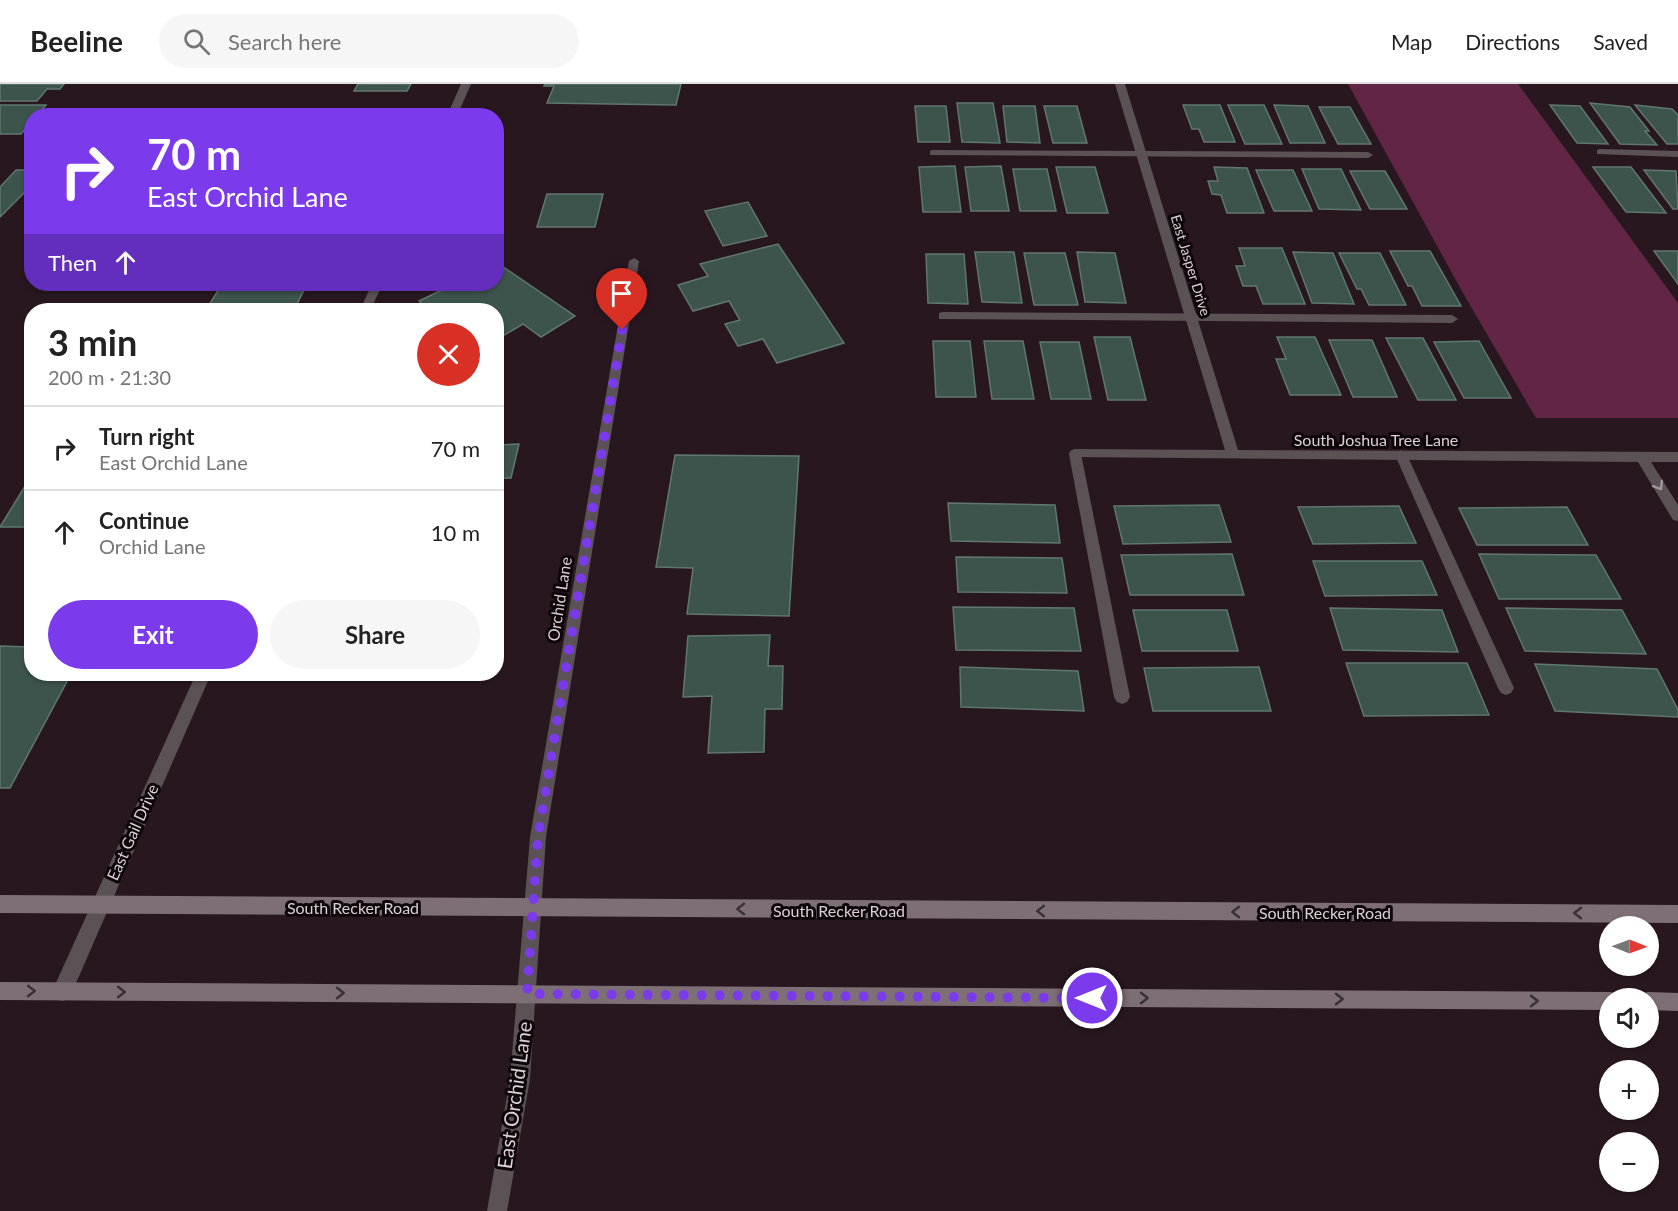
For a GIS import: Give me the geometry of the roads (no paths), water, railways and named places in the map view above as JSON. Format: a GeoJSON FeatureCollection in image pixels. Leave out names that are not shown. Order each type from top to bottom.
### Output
{"type":"FeatureCollection","features":[{"type":"Feature","properties":{"kind":"main road","name":"South Recker Road"},"geometry":{"type":"LineString","coordinates":[[0,904],[1678,914]]}},
{"type":"Feature","properties":{"kind":"main road"},"geometry":{"type":"LineString","coordinates":[[0,991],[1599,1001]]}},
{"type":"Feature","properties":{"kind":"main road"},"geometry":{"type":"LineString","coordinates":[[1659,1001],[1678,1002]]}},
{"type":"Feature","properties":{"kind":"street"},"geometry":{"type":"LineString","coordinates":[[456,108],[466,84]]}},
{"type":"Feature","properties":{"kind":"street","name":"East Jasper Drive"},"geometry":{"type":"LineString","coordinates":[[1120,84],[1233,454]]}},
{"type":"Feature","properties":{"kind":"street"},"geometry":{"type":"LineString","coordinates":[[1600,152],[1678,154]]}},
{"type":"Feature","properties":{"kind":"street"},"geometry":{"type":"LineString","coordinates":[[933,153],[1368,155]]}},
{"type":"Feature","properties":{"kind":"street","name":"Orchid Lane"},"geometry":{"type":"LineString","coordinates":[[529,943],[538,837],[634,261]]}},
{"type":"Feature","properties":{"kind":"street"},"geometry":{"type":"LineString","coordinates":[[943,316],[1452,319]]}},
{"type":"Feature","properties":{"kind":"street","name":"South Joshua Tree Lane"},"geometry":{"type":"LineString","coordinates":[[1122,697],[1075,454],[1678,457]]}},
{"type":"Feature","properties":{"kind":"street"},"geometry":{"type":"LineString","coordinates":[[1401,455],[1506,688]]}},
{"type":"Feature","properties":{"kind":"street"},"geometry":{"type":"LineString","coordinates":[[1641,456],[1678,516]]}},
{"type":"Feature","properties":{"kind":"street","name":"East Gail Drive"},"geometry":{"type":"LineString","coordinates":[[62,992],[200,681]]}},
{"type":"Feature","properties":{"kind":"street","name":"East Orchid Lane"},"geometry":{"type":"LineString","coordinates":[[497,1211],[520,1079],[529,943]]}}]}
